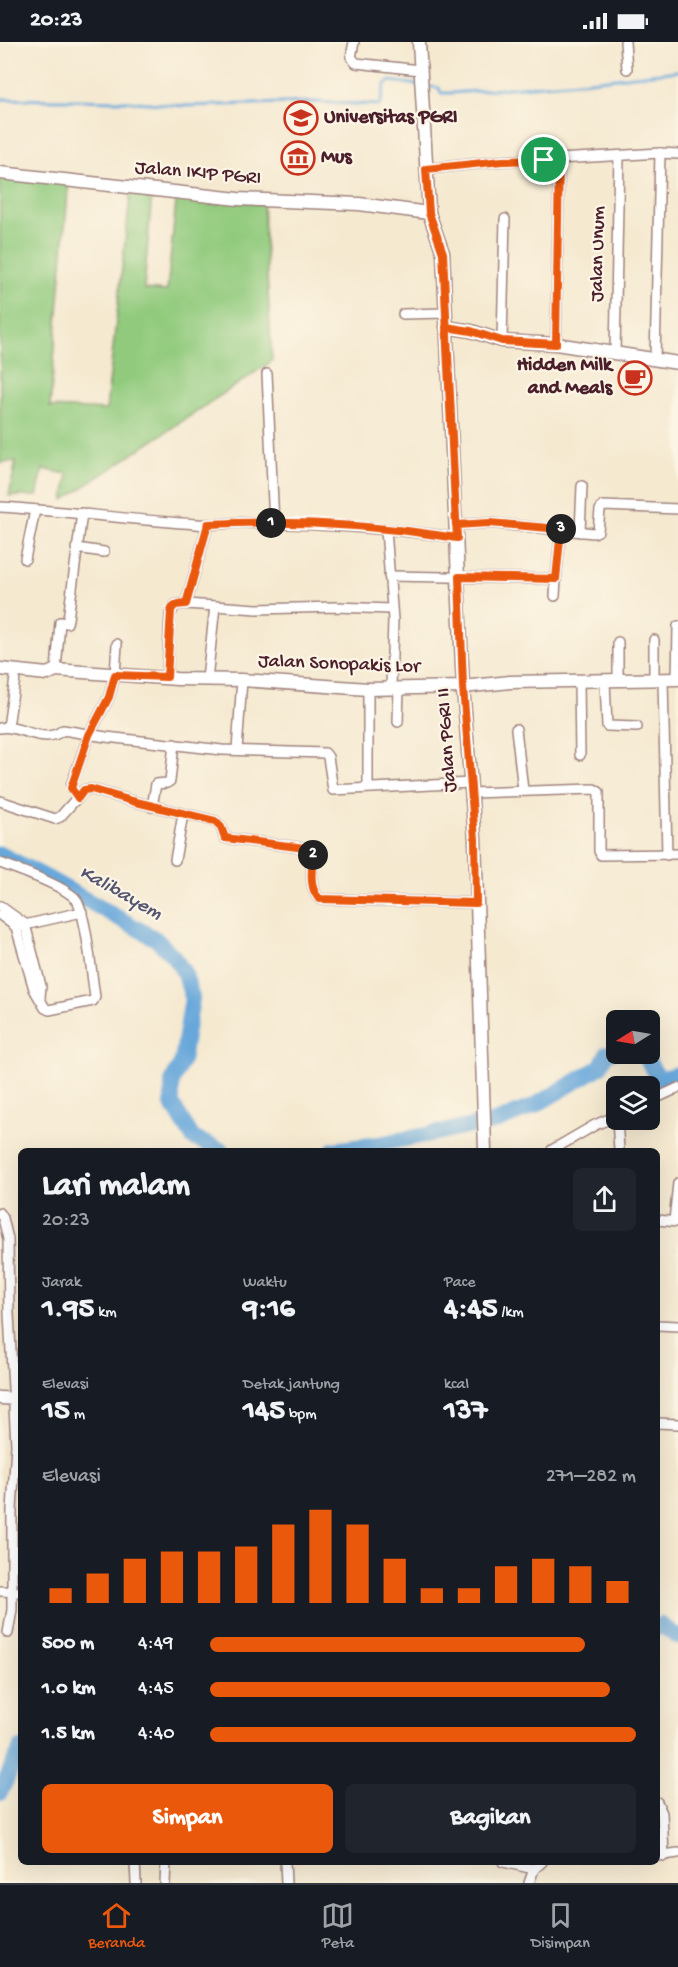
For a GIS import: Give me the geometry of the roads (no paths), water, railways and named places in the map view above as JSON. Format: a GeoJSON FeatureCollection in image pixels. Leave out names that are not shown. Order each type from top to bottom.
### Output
{"type":"FeatureCollection","features":[{"type":"Feature","properties":{"kind":"street"},"geometry":{"type":"LineString","coordinates":[[354,42],[351,57],[356,63],[421,82]]}},
{"type":"Feature","properties":{"kind":"street","name":"Jalan PGRI II"},"geometry":{"type":"LineString","coordinates":[[419,42],[429,213],[443,253],[463,687],[471,788],[485,1148]]}},
{"type":"Feature","properties":{"kind":"street"},"geometry":{"type":"LineString","coordinates":[[625,42],[627,69]]}},
{"type":"Feature","properties":{"kind":"street"},"geometry":{"type":"LineString","coordinates":[[655,359],[660,153]]}},
{"type":"Feature","properties":{"kind":"street"},"geometry":{"type":"LineString","coordinates":[[426,169],[502,161],[678,154]]}},
{"type":"Feature","properties":{"kind":"street","name":"Jalan Unum"},"geometry":{"type":"LineString","coordinates":[[615,353],[619,156]]}},
{"type":"Feature","properties":{"kind":"street"},"geometry":{"type":"LineString","coordinates":[[556,344],[559,159]]}},
{"type":"Feature","properties":{"kind":"street","name":"Jalan IKIP PGRI"},"geometry":{"type":"LineString","coordinates":[[0,173],[238,199],[349,204],[429,213]]}},
{"type":"Feature","properties":{"kind":"street"},"geometry":{"type":"LineString","coordinates":[[502,341],[505,219]]}},
{"type":"Feature","properties":{"kind":"street"},"geometry":{"type":"LineString","coordinates":[[403,314],[446,313]]}},
{"type":"Feature","properties":{"kind":"street"},"geometry":{"type":"LineString","coordinates":[[446,327],[471,331],[502,341],[556,344],[678,363]]}},
{"type":"Feature","properties":{"kind":"street"},"geometry":{"type":"LineString","coordinates":[[267,374],[274,524]]}},
{"type":"Feature","properties":{"kind":"street"},"geometry":{"type":"LineString","coordinates":[[580,532],[582,486]]}},
{"type":"Feature","properties":{"kind":"street"},"geometry":{"type":"LineString","coordinates":[[0,507],[208,524],[274,524],[457,531],[489,523],[594,533],[598,531],[600,510],[603,506],[678,509]]}},
{"type":"Feature","properties":{"kind":"street"},"geometry":{"type":"LineString","coordinates":[[25,559],[35,510]]}},
{"type":"Feature","properties":{"kind":"street"},"geometry":{"type":"LineString","coordinates":[[56,670],[60,622],[67,624],[82,513]]}},
{"type":"Feature","properties":{"kind":"street"},"geometry":{"type":"LineString","coordinates":[[186,604],[208,524]]}},
{"type":"Feature","properties":{"kind":"street"},"geometry":{"type":"LineString","coordinates":[[555,596],[561,529]]}},
{"type":"Feature","properties":{"kind":"street"},"geometry":{"type":"LineString","coordinates":[[386,530],[398,722]]}},
{"type":"Feature","properties":{"kind":"street"},"geometry":{"type":"LineString","coordinates":[[76,548],[104,552]]}},
{"type":"Feature","properties":{"kind":"street"},"geometry":{"type":"LineString","coordinates":[[389,576],[556,579]]}},
{"type":"Feature","properties":{"kind":"street"},"geometry":{"type":"LineString","coordinates":[[167,677],[170,615],[175,605],[257,609],[391,609]]}},
{"type":"Feature","properties":{"kind":"street"},"geometry":{"type":"LineString","coordinates":[[207,679],[215,606]]}},
{"type":"Feature","properties":{"kind":"street"},"geometry":{"type":"LineString","coordinates":[[677,679],[678,626]]}},
{"type":"Feature","properties":{"kind":"street"},"geometry":{"type":"LineString","coordinates":[[654,640],[667,855]]}},
{"type":"Feature","properties":{"kind":"street"},"geometry":{"type":"LineString","coordinates":[[618,642],[618,681]]}},
{"type":"Feature","properties":{"kind":"street"},"geometry":{"type":"LineString","coordinates":[[78,798],[71,788],[89,735],[109,697],[115,675],[117,644]]}},
{"type":"Feature","properties":{"kind":"street","name":"Jalan Sonopakis Lor"},"geometry":{"type":"LineString","coordinates":[[0,669],[47,674],[56,670],[368,689],[463,687],[510,682],[677,679]]}},
{"type":"Feature","properties":{"kind":"street"},"geometry":{"type":"LineString","coordinates":[[16,671],[2,727],[45,736],[57,735],[63,730],[89,735],[237,750],[325,753],[328,757],[333,790],[368,787],[597,790],[599,792],[599,851],[601,855],[678,854]]}},
{"type":"Feature","properties":{"kind":"street"},"geometry":{"type":"LineString","coordinates":[[237,750],[242,680]]}},
{"type":"Feature","properties":{"kind":"street"},"geometry":{"type":"LineString","coordinates":[[605,681],[607,726],[637,727]]}},
{"type":"Feature","properties":{"kind":"street"},"geometry":{"type":"LineString","coordinates":[[579,682],[580,755]]}},
{"type":"Feature","properties":{"kind":"street"},"geometry":{"type":"LineString","coordinates":[[368,689],[368,787]]}},
{"type":"Feature","properties":{"kind":"street"},"geometry":{"type":"LineString","coordinates":[[516,729],[523,790]]}},
{"type":"Feature","properties":{"kind":"street"},"geometry":{"type":"LineString","coordinates":[[152,807],[156,784],[170,781],[174,744]]}},
{"type":"Feature","properties":{"kind":"street"},"geometry":{"type":"LineString","coordinates":[[0,801],[55,819],[60,817],[84,790],[91,789],[152,807],[217,822],[225,838],[313,849],[313,885],[314,892],[320,899],[476,903]]}},
{"type":"Feature","properties":{"kind":"street"},"geometry":{"type":"LineString","coordinates":[[175,860],[183,814]]}},
{"type":"Feature","properties":{"kind":"street"},"geometry":{"type":"LineString","coordinates":[[0,863],[58,888],[75,898],[82,912],[94,999],[91,1002],[49,1010],[45,1008],[34,989],[21,925],[0,906]]}},
{"type":"Feature","properties":{"kind":"street"},"geometry":{"type":"LineString","coordinates":[[0,915],[21,925],[82,912]]}},
{"type":"Feature","properties":{"kind":"street"},"geometry":{"type":"LineString","coordinates":[[660,1096],[678,1088]]}},
{"type":"Feature","properties":{"kind":"street"},"geometry":{"type":"LineString","coordinates":[[555,1148],[595,1125],[606,1122]]}},
{"type":"Feature","properties":{"kind":"street"},"geometry":{"type":"LineString","coordinates":[[618,1130],[619,1148]]}},
{"type":"Feature","properties":{"kind":"street"},"geometry":{"type":"LineString","coordinates":[[660,1220],[676,1222],[678,1183]]}},
{"type":"Feature","properties":{"kind":"street"},"geometry":{"type":"LineString","coordinates":[[0,1213],[8,1239],[9,1313],[18,1399],[17,1476],[12,1544],[16,1592],[8,1633]]}},
{"type":"Feature","properties":{"kind":"street"},"geometry":{"type":"LineString","coordinates":[[660,1325],[678,1326]]}},
{"type":"Feature","properties":{"kind":"street"},"geometry":{"type":"LineString","coordinates":[[0,1398],[18,1399]]}},
{"type":"Feature","properties":{"kind":"street"},"geometry":{"type":"LineString","coordinates":[[660,1423],[678,1424]]}},
{"type":"Feature","properties":{"kind":"street"},"geometry":{"type":"LineString","coordinates":[[0,1543],[12,1544]]}},
{"type":"Feature","properties":{"kind":"street"},"geometry":{"type":"LineString","coordinates":[[0,1591],[16,1592]]}},
{"type":"Feature","properties":{"kind":"street"},"geometry":{"type":"LineString","coordinates":[[660,1809],[662,1813],[661,1856],[678,1853]]}},
{"type":"Feature","properties":{"kind":"street"},"geometry":{"type":"LineString","coordinates":[[135,1865],[136,1883]]}},
{"type":"Feature","properties":{"kind":"street"},"geometry":{"type":"LineString","coordinates":[[165,1883],[166,1865]]}},
{"type":"Feature","properties":{"kind":"street"},"geometry":{"type":"LineString","coordinates":[[285,1865],[286,1883]]}},
{"type":"Feature","properties":{"kind":"street"},"geometry":{"type":"LineString","coordinates":[[516,1865],[534,1869]]}},
{"type":"Feature","properties":{"kind":"street"},"geometry":{"type":"LineString","coordinates":[[529,1883],[534,1869],[539,1865]]}},
{"type":"Feature","properties":{"kind":"waterway"},"geometry":{"type":"LineString","coordinates":[[424,86],[439,88],[441,93],[452,93],[678,71]]}},
{"type":"Feature","properties":{"kind":"waterway"},"geometry":{"type":"LineString","coordinates":[[0,99],[124,101],[185,106],[314,102],[380,105],[385,84],[391,81],[418,85]]}},
{"type":"Feature","properties":{"kind":"waterway","name":"Kalibayem"},"geometry":{"type":"LineString","coordinates":[[0,854],[156,939],[173,956],[185,974],[192,998],[182,1061],[172,1082],[172,1104],[193,1138],[216,1148]]}},
{"type":"Feature","properties":{"kind":"waterway","name":"Kalibayem"},"geometry":{"type":"LineString","coordinates":[[348,1148],[498,1121],[534,1106],[600,1067],[606,1055]]}},
{"type":"Feature","properties":{"kind":"waterway","name":"Kalibayem"},"geometry":{"type":"LineString","coordinates":[[650,1064],[659,1079],[678,1074]]}},
{"type":"Feature","properties":{"kind":"waterway"},"geometry":{"type":"LineString","coordinates":[[660,1626],[678,1637]]}},
{"type":"Feature","properties":{"kind":"waterway"},"geometry":{"type":"LineString","coordinates":[[0,1793],[18,1754]]}},
{"type":"Feature","properties":{"kind":"place","name":"Universitas PGRI"},"geometry":{"type":"Point","coordinates":[301,118]}},
{"type":"Feature","properties":{"kind":"place","name":"Mus"},"geometry":{"type":"Point","coordinates":[298,158]}},
{"type":"Feature","properties":{"kind":"place","name":"Hidden Milk and Meals"},"geometry":{"type":"Point","coordinates":[635,378]}}]}
